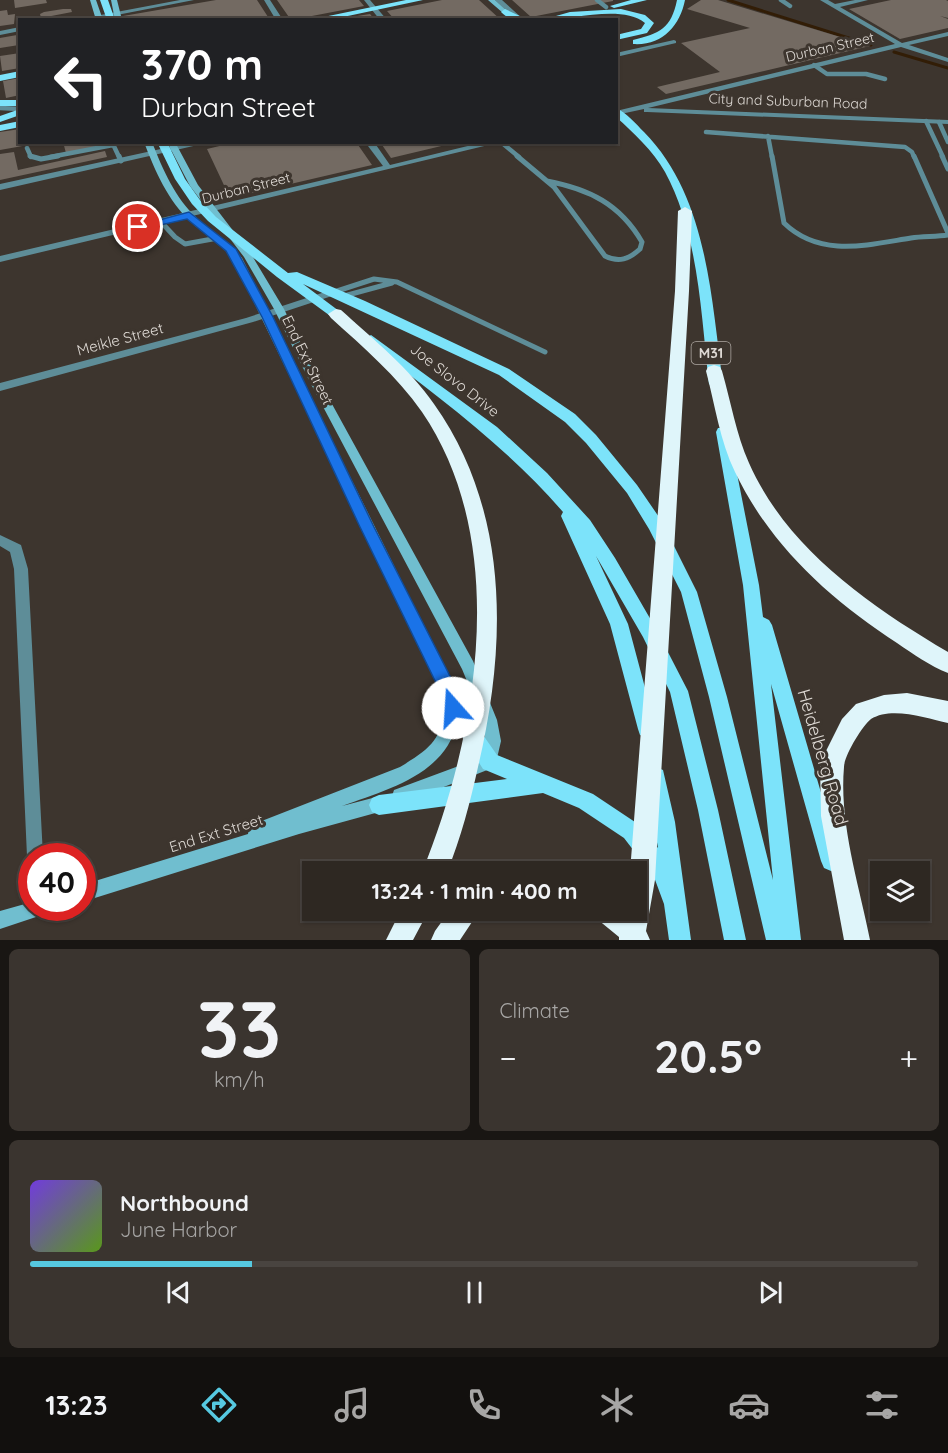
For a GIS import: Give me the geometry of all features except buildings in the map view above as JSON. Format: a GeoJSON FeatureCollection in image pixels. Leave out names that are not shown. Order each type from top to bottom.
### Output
{"type":"FeatureCollection","features":[{"type":"Feature","properties":{"kind":"highway"},"geometry":{"type":"LineString","coordinates":[[632,940],[642,880],[682,291],[685,211]]}},
{"type":"Feature","properties":{"kind":"highway"},"geometry":{"type":"LineString","coordinates":[[336,314],[383,357],[437,421],[465,482],[480,532],[488,582],[489,634],[485,681],[470,755],[447,843],[439,861]]}},
{"type":"Feature","properties":{"kind":"highway"},"geometry":{"type":"LineString","coordinates":[[714,371],[743,469],[761,503],[781,532],[834,588],[890,628],[948,663]]}},
{"type":"Feature","properties":{"kind":"highway"},"geometry":{"type":"LineString","coordinates":[[856,940],[833,816],[832,763],[850,727],[864,711],[884,705],[907,703],[948,712]]}},
{"type":"Feature","properties":{"kind":"highway"},"geometry":{"type":"LineString","coordinates":[[399,940],[410,921]]}},
{"type":"Feature","properties":{"kind":"highway"},"geometry":{"type":"LineString","coordinates":[[444,940],[458,921]]}},
{"type":"Feature","properties":{"kind":"highway"},"geometry":{"type":"LineString","coordinates":[[620,921],[629,928],[637,940]]}},
{"type":"Feature","properties":{"kind":"main road"},"geometry":{"type":"LineString","coordinates":[[104,0],[116,17]]}},
{"type":"Feature","properties":{"kind":"main road"},"geometry":{"type":"LineString","coordinates":[[323,18],[419,0]]}},
{"type":"Feature","properties":{"kind":"main road"},"geometry":{"type":"LineString","coordinates":[[556,18],[643,0]]}},
{"type":"Feature","properties":{"kind":"main road"},"geometry":{"type":"LineString","coordinates":[[618,46],[649,39],[671,29],[678,18],[680,1]]}},
{"type":"Feature","properties":{"kind":"main road"},"geometry":{"type":"LineString","coordinates":[[561,17],[626,11],[639,14],[648,20],[650,25],[644,31],[618,38]]}},
{"type":"Feature","properties":{"kind":"main road"},"geometry":{"type":"LineString","coordinates":[[505,12],[511,18]]}},
{"type":"Feature","properties":{"kind":"main road"},"geometry":{"type":"LineString","coordinates":[[505,12],[517,18]]}},
{"type":"Feature","properties":{"kind":"main road"},"geometry":{"type":"LineString","coordinates":[[0,78],[18,74]]}},
{"type":"Feature","properties":{"kind":"main road"},"geometry":{"type":"LineString","coordinates":[[0,103],[18,103]]}},
{"type":"Feature","properties":{"kind":"main road","name":"M31"},"geometry":{"type":"LineString","coordinates":[[620,111],[652,146],[670,172],[685,211],[696,255],[751,585]]}},
{"type":"Feature","properties":{"kind":"main road"},"geometry":{"type":"LineString","coordinates":[[0,119],[18,112]]}},
{"type":"Feature","properties":{"kind":"main road"},"geometry":{"type":"LineString","coordinates":[[0,128],[18,124]]}},
{"type":"Feature","properties":{"kind":"main road","name":"Joe Slovo Drive"},"geometry":{"type":"LineString","coordinates":[[166,146],[180,178],[196,202],[212,219],[281,274],[492,431],[542,477],[584,525],[649,632],[679,691],[708,810],[735,940]]}},
{"type":"Feature","properties":{"kind":"main road"},"geometry":{"type":"LineString","coordinates":[[248,256],[339,294],[504,372],[570,418],[632,489],[655,525],[688,592],[718,697],[777,940]]}},
{"type":"Feature","properties":{"kind":"main road"},"geometry":{"type":"LineString","coordinates":[[560,498],[619,624],[632,668],[665,822],[680,940]]}},
{"type":"Feature","properties":{"kind":"main road"},"geometry":{"type":"LineString","coordinates":[[751,585],[790,940]]}},
{"type":"Feature","properties":{"kind":"main road","name":"Heidelberg Road"},"geometry":{"type":"LineString","coordinates":[[751,585],[856,940]]}},
{"type":"Feature","properties":{"kind":"main road"},"geometry":{"type":"LineString","coordinates":[[453,708],[490,762],[586,801],[631,831],[662,870],[675,904]]}},
{"type":"Feature","properties":{"kind":"main road"},"geometry":{"type":"LineString","coordinates":[[378,805],[541,784]]}},
{"type":"Feature","properties":{"kind":"street"},"geometry":{"type":"LineString","coordinates":[[93,0],[99,18],[116,17],[191,0]]}},
{"type":"Feature","properties":{"kind":"street"},"geometry":{"type":"LineString","coordinates":[[114,0],[116,17]]}},
{"type":"Feature","properties":{"kind":"street"},"geometry":{"type":"LineString","coordinates":[[267,0],[279,18]]}},
{"type":"Feature","properties":{"kind":"street"},"geometry":{"type":"LineString","coordinates":[[367,0],[382,18]]}},
{"type":"Feature","properties":{"kind":"street"},"geometry":{"type":"LineString","coordinates":[[491,0],[505,12]]}},
{"type":"Feature","properties":{"kind":"street"},"geometry":{"type":"LineString","coordinates":[[498,0],[519,18]]}},
{"type":"Feature","properties":{"kind":"street"},"geometry":{"type":"LineString","coordinates":[[823,0],[901,45],[948,60]]}},
{"type":"Feature","properties":{"kind":"street"},"geometry":{"type":"LineString","coordinates":[[834,6],[865,0]]}},
{"type":"Feature","properties":{"kind":"street"},"geometry":{"type":"LineString","coordinates":[[0,33],[18,29]]}},
{"type":"Feature","properties":{"kind":"street","name":"Durban Street"},"geometry":{"type":"LineString","coordinates":[[620,111],[948,34]]}},
{"type":"Feature","properties":{"kind":"street"},"geometry":{"type":"LineString","coordinates":[[618,55],[674,42]]}},
{"type":"Feature","properties":{"kind":"street","name":"Durban Street"},"geometry":{"type":"LineString","coordinates":[[686,111],[718,87]]}},
{"type":"Feature","properties":{"kind":"street","name":"City and Suburban Road"},"geometry":{"type":"LineString","coordinates":[[620,111],[686,111],[948,122]]}},
{"type":"Feature","properties":{"kind":"street","name":"End Ext Street"},"geometry":{"type":"LineString","coordinates":[[149,144],[169,187],[189,216],[218,238],[237,258],[448,690],[453,708],[447,734],[432,754],[414,770],[159,870]]}},
{"type":"Feature","properties":{"kind":"street"},"geometry":{"type":"LineString","coordinates":[[0,187],[153,154],[166,146],[186,144]]}},
{"type":"Feature","properties":{"kind":"street"},"geometry":{"type":"LineString","coordinates":[[370,144],[388,168]]}},
{"type":"Feature","properties":{"kind":"street","name":"Durban Street"},"geometry":{"type":"LineString","coordinates":[[0,259],[492,144]]}},
{"type":"Feature","properties":{"kind":"street","name":"End Ext Street"},"geometry":{"type":"LineString","coordinates":[[159,870],[299,826],[378,805],[490,762],[493,741],[490,720],[468,666],[280,311],[248,256],[166,146]]}},
{"type":"Feature","properties":{"kind":"street","name":"Meikle Street"},"geometry":{"type":"LineString","coordinates":[[0,387],[339,294]]}},
{"type":"Feature","properties":{"kind":"street"},"geometry":{"type":"LineString","coordinates":[[0,540],[16,549],[21,569],[33,843]]}},
{"type":"Feature","properties":{"kind":"street"},"geometry":{"type":"LineString","coordinates":[[96,890],[159,870]]}},
{"type":"Feature","properties":{"kind":"street"},"geometry":{"type":"LineString","coordinates":[[0,920],[18,914]]}},
{"type":"Feature","properties":{"kind":"lane"},"geometry":{"type":"LineString","coordinates":[[597,0],[606,8]]}},
{"type":"Feature","properties":{"kind":"lane"},"geometry":{"type":"LineString","coordinates":[[780,0],[790,6]]}},
{"type":"Feature","properties":{"kind":"lane"},"geometry":{"type":"LineString","coordinates":[[814,65],[827,74],[866,74],[885,79]]}},
{"type":"Feature","properties":{"kind":"lane"},"geometry":{"type":"LineString","coordinates":[[0,108],[18,112]]}},
{"type":"Feature","properties":{"kind":"lane"},"geometry":{"type":"LineString","coordinates":[[926,121],[948,169]]}},
{"type":"Feature","properties":{"kind":"lane"},"geometry":{"type":"LineString","coordinates":[[939,122],[948,142]]}},
{"type":"Feature","properties":{"kind":"lane"},"geometry":{"type":"LineString","coordinates":[[706,132],[768,136],[907,148],[912,152],[948,234],[912,238],[877,246],[826,244],[798,235],[784,223],[768,136]]}},
{"type":"Feature","properties":{"kind":"lane"},"geometry":{"type":"LineString","coordinates":[[27,148],[30,157],[41,159],[113,144],[120,161]]}},
{"type":"Feature","properties":{"kind":"lane"},"geometry":{"type":"LineString","coordinates":[[497,144],[547,181],[609,259],[623,260],[640,249],[642,242],[636,230],[626,216],[608,201],[574,185],[547,181]]}},
{"type":"Feature","properties":{"kind":"lane"},"geometry":{"type":"LineString","coordinates":[[161,222],[178,242],[183,244],[218,238]]}},
{"type":"Feature","properties":{"kind":"lane"},"geometry":{"type":"LineString","coordinates":[[339,294],[374,279],[397,282],[545,352]]}},
{"type":"Feature","properties":{"kind":"lane"},"geometry":{"type":"LineString","coordinates":[[339,294],[397,282]]}},
{"type":"Feature","properties":{"kind":"waterway"},"geometry":{"type":"LineString","coordinates":[[728,0],[871,45]]}},
{"type":"Feature","properties":{"kind":"waterway"},"geometry":{"type":"LineString","coordinates":[[894,52],[948,68]]}},
{"type":"Feature","properties":{"kind":"route"},"geometry":{"type":"LineString","coordinates":[[138,227],[189,216],[225,243],[237,258],[448,690],[453,708]]}}]}
